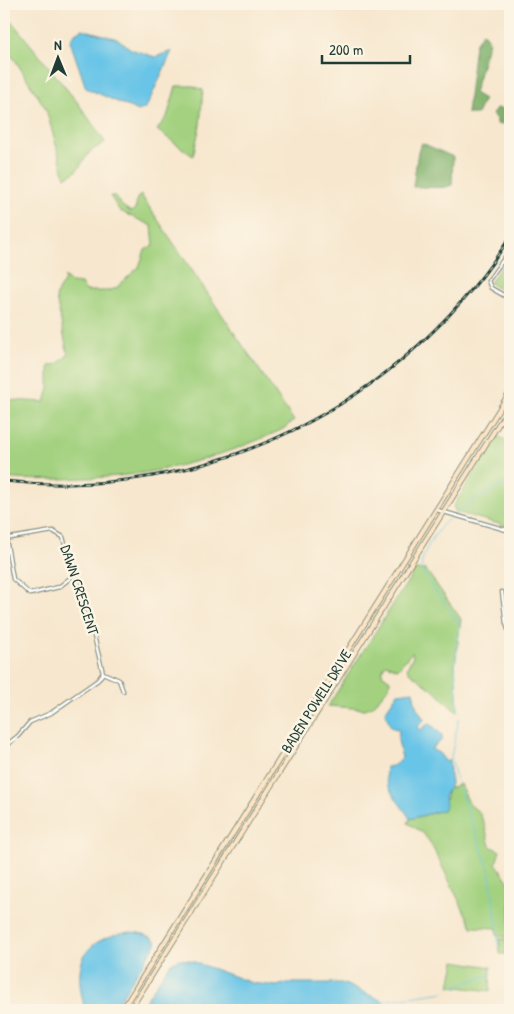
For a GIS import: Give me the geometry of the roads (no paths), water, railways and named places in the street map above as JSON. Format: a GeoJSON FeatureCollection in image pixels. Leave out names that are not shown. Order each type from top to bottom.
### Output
{"type":"FeatureCollection","features":[{"type":"Feature","properties":{"kind":"main road","name":"BADEN POWELL DRIVE"},"geometry":{"type":"LineString","coordinates":[[122,1010],[510,392]]}},
{"type":"Feature","properties":{"kind":"main road","name":"BADEN POWELL DRIVE"},"geometry":{"type":"LineString","coordinates":[[130,1010],[510,406]]}},
{"type":"Feature","properties":{"kind":"street"},"geometry":{"type":"LineString","coordinates":[[510,250],[488,281],[491,288],[510,299]]}},
{"type":"Feature","properties":{"kind":"street"},"geometry":{"type":"LineString","coordinates":[[437,510],[510,531]]}},
{"type":"Feature","properties":{"kind":"street","name":"DAWN CRESCENT"},"geometry":{"type":"LineString","coordinates":[[5,539],[48,532],[58,533],[63,537],[75,575],[84,595],[103,673]]}},
{"type":"Feature","properties":{"kind":"street"},"geometry":{"type":"LineString","coordinates":[[5,539],[13,579],[30,594],[59,587],[75,575]]}},
{"type":"Feature","properties":{"kind":"street"},"geometry":{"type":"LineString","coordinates":[[502,592],[506,623],[510,636]]}},
{"type":"Feature","properties":{"kind":"street"},"geometry":{"type":"LineString","coordinates":[[506,623],[510,621]]}},
{"type":"Feature","properties":{"kind":"street"},"geometry":{"type":"LineString","coordinates":[[4,747],[18,736],[30,722],[51,713],[98,680],[103,673],[119,680],[123,691]]}},
{"type":"Feature","properties":{"kind":"street"},"geometry":{"type":"LineString","coordinates":[[510,674],[508,692],[510,700]]}},
{"type":"Feature","properties":{"kind":"water"},"geometry":{"type":"Polygon","coordinates":[[[82,29],[118,39],[131,49],[155,57],[172,51],[146,108],[138,111],[86,88],[70,41],[75,33],[82,29]]]}},
{"type":"Feature","properties":{"kind":"water"},"geometry":{"type":"Polygon","coordinates":[[[413,691],[416,706],[424,720],[417,728],[420,730],[431,724],[442,735],[442,740],[431,749],[439,753],[446,762],[449,760],[451,784],[444,797],[446,805],[443,810],[410,819],[387,782],[386,767],[393,766],[402,758],[398,740],[399,730],[391,727],[385,712],[398,693],[413,691]]]}},
{"type":"Feature","properties":{"kind":"water"},"geometry":{"type":"Polygon","coordinates":[[[130,932],[141,933],[157,942],[113,1010],[85,1010],[80,980],[84,957],[90,948],[100,941],[130,932]]]}},
{"type":"Feature","properties":{"kind":"water"},"geometry":{"type":"Polygon","coordinates":[[[179,959],[189,960],[252,983],[277,986],[287,983],[342,983],[383,1001],[384,1004],[377,1010],[139,1010],[171,963],[179,959]]]}},
{"type":"Feature","properties":{"kind":"waterway"},"geometry":{"type":"LineString","coordinates":[[457,513],[476,499],[510,481]]}},
{"type":"Feature","properties":{"kind":"waterway"},"geometry":{"type":"LineString","coordinates":[[446,605],[426,578],[422,570],[422,564],[423,557],[431,541],[451,517]]}},
{"type":"Feature","properties":{"kind":"waterway"},"geometry":{"type":"LineString","coordinates":[[448,608],[460,624],[455,665],[458,712]]}},
{"type":"Feature","properties":{"kind":"waterway"},"geometry":{"type":"LineString","coordinates":[[459,718],[451,757],[457,783],[489,869],[497,926]]}},
{"type":"Feature","properties":{"kind":"waterway"},"geometry":{"type":"LineString","coordinates":[[497,929],[498,935]]}},
{"type":"Feature","properties":{"kind":"waterway"},"geometry":{"type":"LineString","coordinates":[[498,937],[498,946]]}},
{"type":"Feature","properties":{"kind":"waterway"},"geometry":{"type":"LineString","coordinates":[[453,987],[492,974]]}},
{"type":"Feature","properties":{"kind":"waterway"},"geometry":{"type":"LineString","coordinates":[[383,1001],[444,992]]}},
{"type":"Feature","properties":{"kind":"railway"},"geometry":{"type":"LineString","coordinates":[[4,481],[79,484],[153,476],[224,458],[292,431],[355,395],[413,350],[465,297],[510,237]]}}]}
